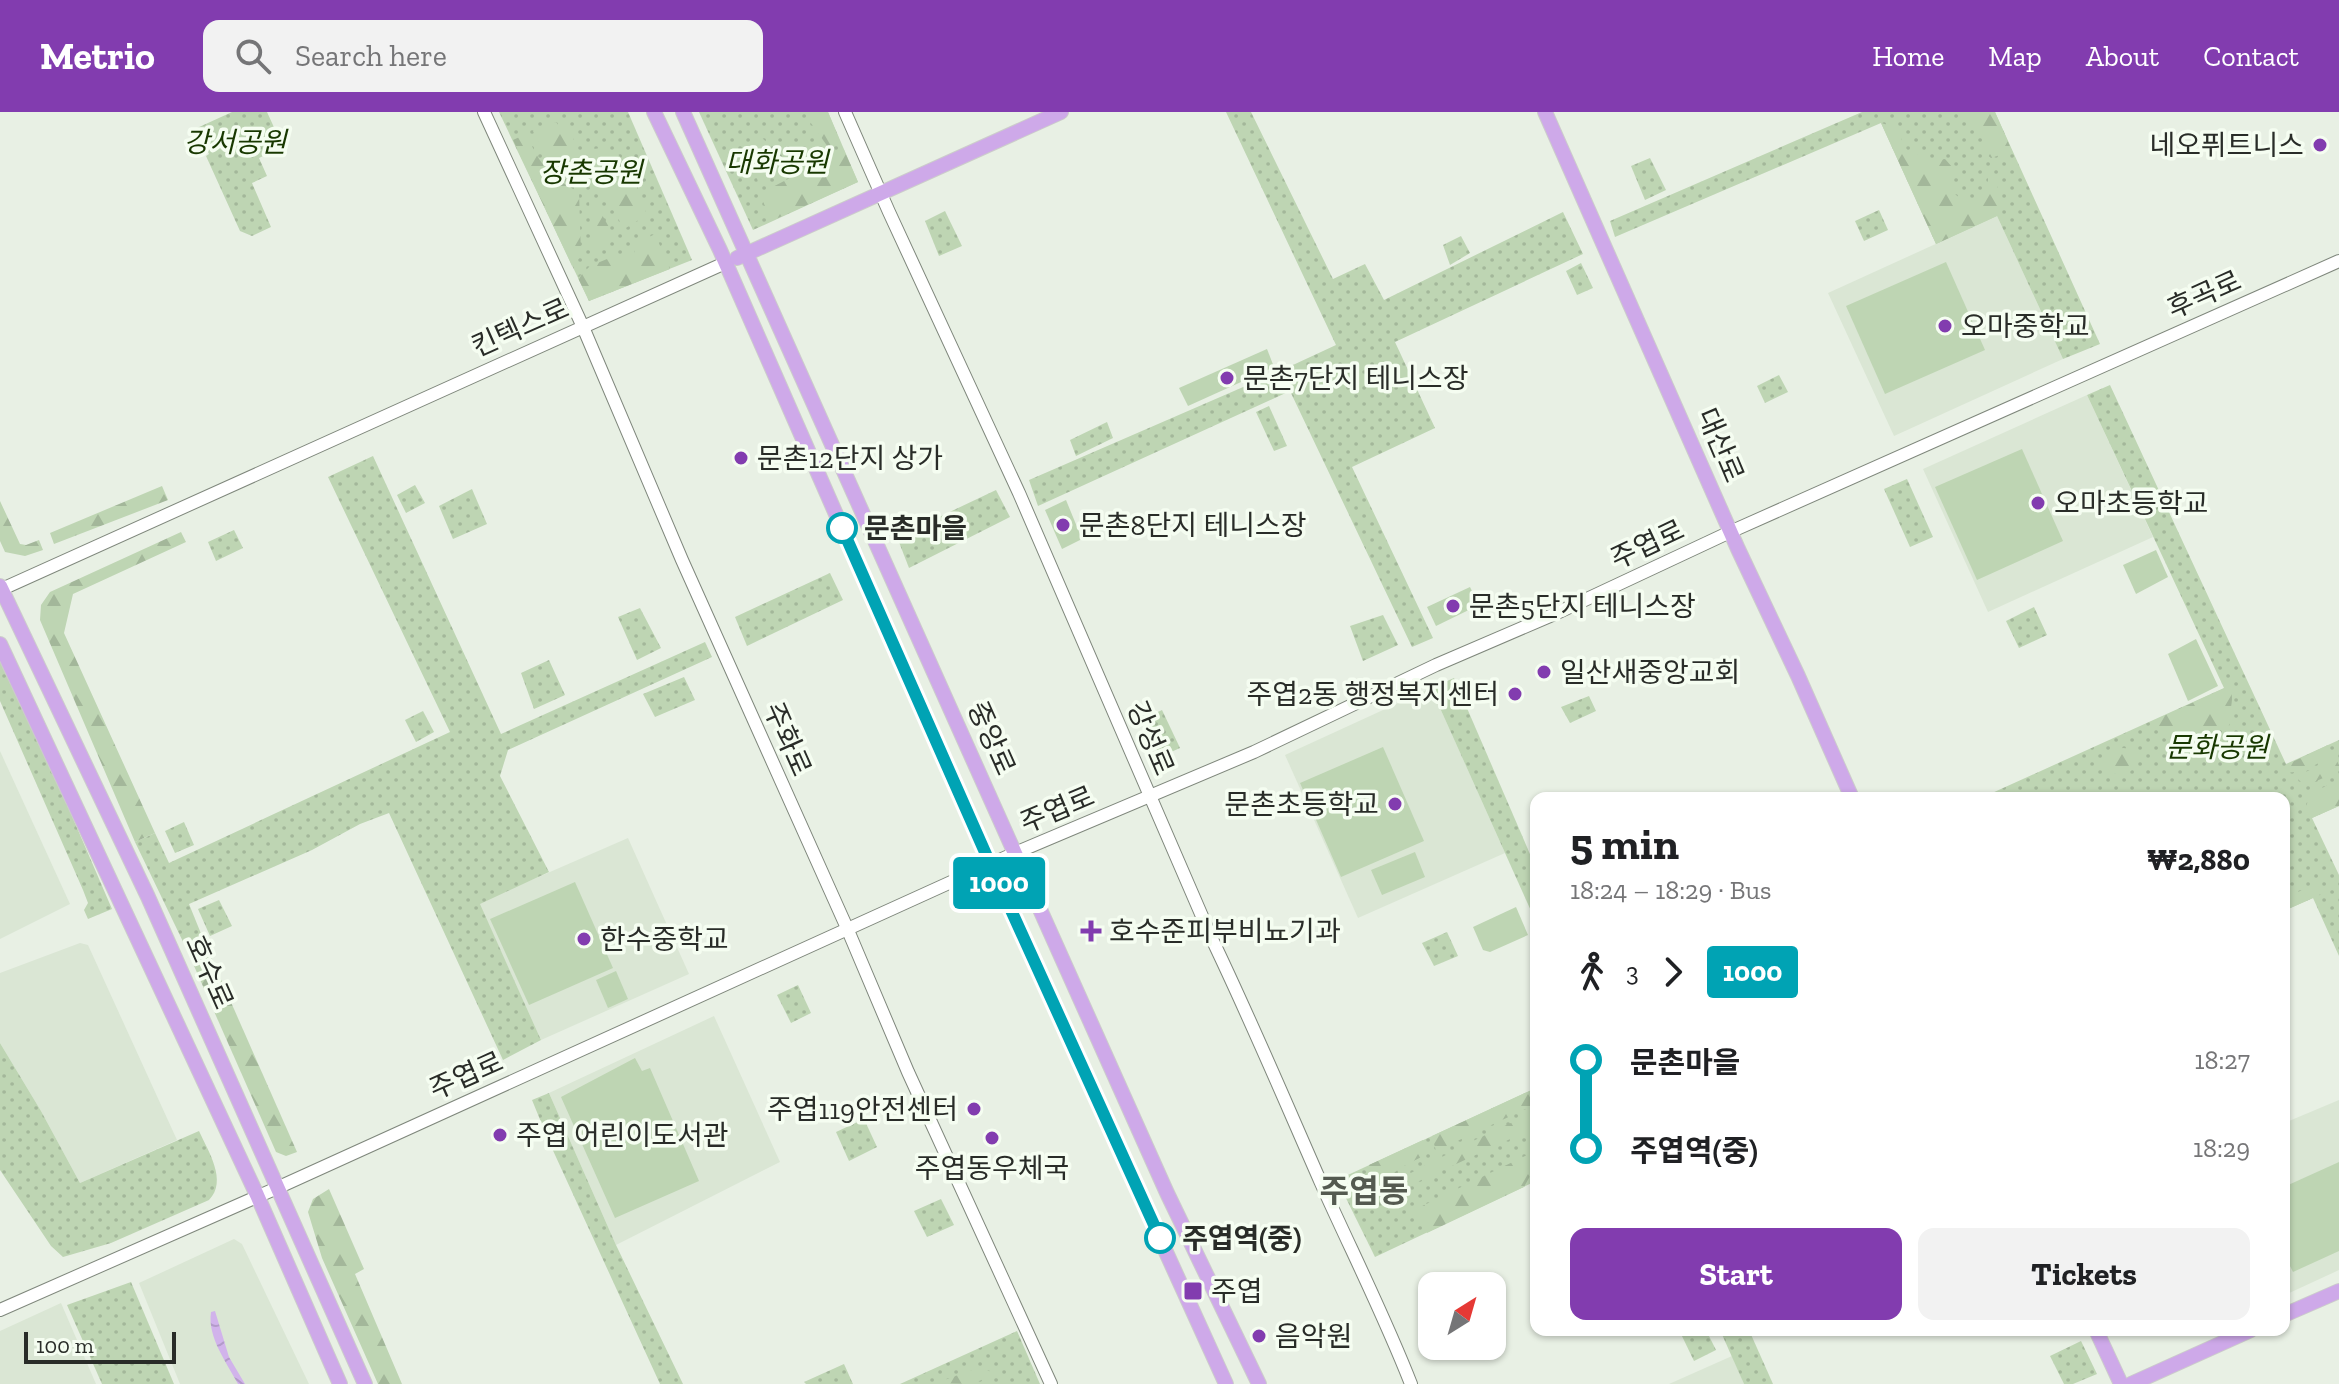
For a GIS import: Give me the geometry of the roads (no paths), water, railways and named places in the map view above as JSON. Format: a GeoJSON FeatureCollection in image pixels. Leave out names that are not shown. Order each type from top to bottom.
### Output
{"type":"FeatureCollection","features":[{"type":"Feature","properties":{"kind":"main road","name":"중앙로"},"geometry":{"type":"LineString","coordinates":[[654,112],[725,263],[990,865],[1226,1384]]}},
{"type":"Feature","properties":{"kind":"main road","name":"중앙로"},"geometry":{"type":"LineString","coordinates":[[683,112],[1167,1193],[1259,1384]]}},
{"type":"Feature","properties":{"kind":"main road","name":"킨텍스로"},"geometry":{"type":"LineString","coordinates":[[725,263],[1061,112]]}},
{"type":"Feature","properties":{"kind":"main road","name":"대산로"},"geometry":{"type":"LineString","coordinates":[[1545,112],[1730,532],[1803,685],[1849,792]]}},
{"type":"Feature","properties":{"kind":"main road","name":"호수로"},"geometry":{"type":"LineString","coordinates":[[1,588],[148,897],[365,1384]]}},
{"type":"Feature","properties":{"kind":"main road","name":"호수로"},"geometry":{"type":"LineString","coordinates":[[0,644],[257,1195],[340,1384]]}},
{"type":"Feature","properties":{"kind":"main road"},"geometry":{"type":"LineString","coordinates":[[2290,1312],[2339,1291]]}},
{"type":"Feature","properties":{"kind":"main road"},"geometry":{"type":"LineString","coordinates":[[2099,1336],[2121,1384]]}},
{"type":"Feature","properties":{"kind":"main road"},"geometry":{"type":"LineString","coordinates":[[2131,1384],[2238,1336]]}},
{"type":"Feature","properties":{"kind":"street","name":"주화로"},"geometry":{"type":"LineString","coordinates":[[484,112],[583,327],[908,1072],[1051,1384]]}},
{"type":"Feature","properties":{"kind":"street","name":"강성로"},"geometry":{"type":"LineString","coordinates":[[845,112],[1019,493],[1149,795],[1373,1291],[1411,1384]]}},
{"type":"Feature","properties":{"kind":"street","name":"후곡로"},"geometry":{"type":"LineString","coordinates":[[2089,372],[2339,261]]}},
{"type":"Feature","properties":{"kind":"street","name":"킨텍스로"},"geometry":{"type":"LineString","coordinates":[[1,588],[725,263]]}},
{"type":"Feature","properties":{"kind":"street","name":"주엽로"},"geometry":{"type":"LineString","coordinates":[[0,1310],[277,1188],[1015,853],[1254,752],[1436,665],[2089,372]]}},
{"type":"Feature","properties":{"kind":"water"},"geometry":{"type":"Polygon","coordinates":[[[215,1311],[229,1357],[245,1384],[238,1384],[215,1340],[211,1312],[215,1311]]]}},
{"type":"Feature","properties":{"kind":"place","name":"네오퓌트니스"},"geometry":{"type":"Point","coordinates":[2320,145]}},
{"type":"Feature","properties":{"kind":"place","name":"오마중학교"},"geometry":{"type":"Point","coordinates":[1945,326]}},
{"type":"Feature","properties":{"kind":"place","name":"문촌7단지 테니스장"},"geometry":{"type":"Point","coordinates":[1227,378]}},
{"type":"Feature","properties":{"kind":"place","name":"문촌12단지 상가"},"geometry":{"type":"Point","coordinates":[741,458]}},
{"type":"Feature","properties":{"kind":"place","name":"오마초등학교"},"geometry":{"type":"Point","coordinates":[2038,503]}},
{"type":"Feature","properties":{"kind":"place","name":"문촌8단지 테니스장"},"geometry":{"type":"Point","coordinates":[1063,525]}},
{"type":"Feature","properties":{"kind":"place","name":"문촌마을"},"geometry":{"type":"Point","coordinates":[842,528]}},
{"type":"Feature","properties":{"kind":"place","name":"문촌5단지 테니스장"},"geometry":{"type":"Point","coordinates":[1453,606]}},
{"type":"Feature","properties":{"kind":"place","name":"일산새중앙교회"},"geometry":{"type":"Point","coordinates":[1544,672]}},
{"type":"Feature","properties":{"kind":"place","name":"주엽2동 행정복지센터"},"geometry":{"type":"Point","coordinates":[1515,694]}},
{"type":"Feature","properties":{"kind":"place","name":"문촌초등학교"},"geometry":{"type":"Point","coordinates":[1395,804]}},
{"type":"Feature","properties":{"kind":"place","name":"호수준피부비뇨기과"},"geometry":{"type":"Point","coordinates":[1091,931]}},
{"type":"Feature","properties":{"kind":"place","name":"한수중학교"},"geometry":{"type":"Point","coordinates":[584,939]}},
{"type":"Feature","properties":{"kind":"place","name":"주엽119안전센터"},"geometry":{"type":"Point","coordinates":[974,1109]}},
{"type":"Feature","properties":{"kind":"place","name":"주엽 어린이도서관"},"geometry":{"type":"Point","coordinates":[500,1135]}},
{"type":"Feature","properties":{"kind":"place","name":"주엽동우체국"},"geometry":{"type":"Point","coordinates":[992,1138]}},
{"type":"Feature","properties":{"kind":"place","name":"주엽역(중)"},"geometry":{"type":"Point","coordinates":[1160,1238]}},
{"type":"Feature","properties":{"kind":"place","name":"주엽"},"geometry":{"type":"Point","coordinates":[1193,1291]}},
{"type":"Feature","properties":{"kind":"place","name":"음악원"},"geometry":{"type":"Point","coordinates":[1259,1336]}},
{"type":"Feature","properties":{"kind":"district","name":"주엽동"},"geometry":{"type":"Point","coordinates":[1364,1191]}},
{"type":"Feature","properties":{"kind":"park label","name":"강서공원"},"geometry":{"type":"Point","coordinates":[235,142]}},
{"type":"Feature","properties":{"kind":"park label","name":"대화공원"},"geometry":{"type":"Point","coordinates":[777,162]}},
{"type":"Feature","properties":{"kind":"park label","name":"장촌공원"},"geometry":{"type":"Point","coordinates":[591,172]}},
{"type":"Feature","properties":{"kind":"park label","name":"문화공원"},"geometry":{"type":"Point","coordinates":[2217,747]}}]}
